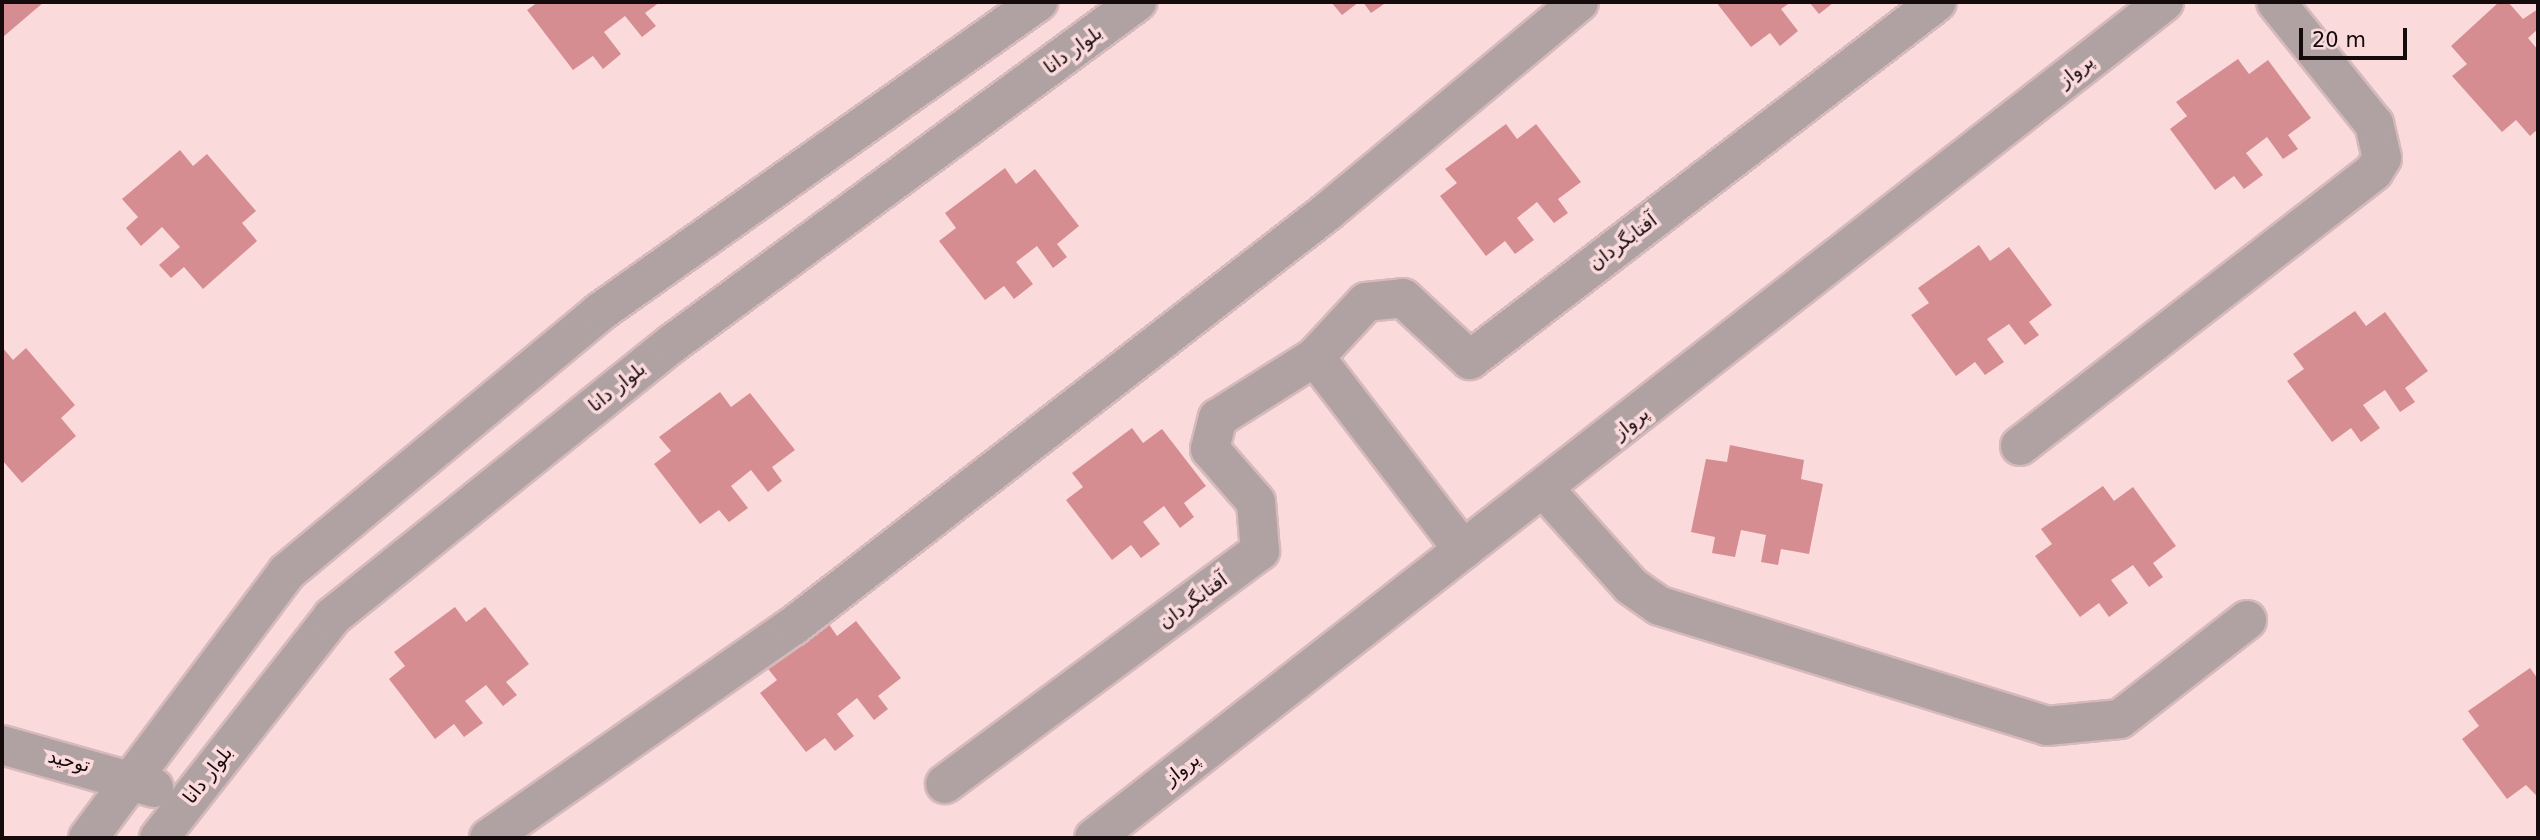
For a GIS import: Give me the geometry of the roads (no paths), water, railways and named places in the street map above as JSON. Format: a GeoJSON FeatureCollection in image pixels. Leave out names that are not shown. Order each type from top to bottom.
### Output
{"type":"FeatureCollection","features":[{"type":"Feature","properties":{"kind":"street"},"geometry":{"type":"LineString","coordinates":[[88,838],[287,572],[600,312],[1038,2]]}},
{"type":"Feature","properties":{"kind":"street","name":"بلوار دانا"},"geometry":{"type":"LineString","coordinates":[[159,838],[332,617],[673,343],[1137,2]]}},
{"type":"Feature","properties":{"kind":"street"},"geometry":{"type":"LineString","coordinates":[[489,838],[792,627],[1327,212],[1579,2]]}},
{"type":"Feature","properties":{"kind":"street","name":"آفتابگردان"},"geometry":{"type":"LineString","coordinates":[[945,784],[1260,551],[1256,502],[1210,449],[1219,418],[1315,357],[1366,302],[1403,298],[1470,360],[1937,2]]}},
{"type":"Feature","properties":{"kind":"street","name":"پرواز"},"geometry":{"type":"LineString","coordinates":[[1094,838],[1463,550],[1545,490],[2164,2]]}},
{"type":"Feature","properties":{"kind":"street"},"geometry":{"type":"LineString","coordinates":[[2020,446],[2382,158],[2374,124],[2276,2]]}},
{"type":"Feature","properties":{"kind":"street"},"geometry":{"type":"LineString","coordinates":[[1315,357],[1463,550]]}},
{"type":"Feature","properties":{"kind":"street"},"geometry":{"type":"LineString","coordinates":[[1545,490],[1631,586],[1660,606],[2047,726],[2120,719],[2246,620]]}},
{"type":"Feature","properties":{"kind":"street","name":"توحید"},"geometry":{"type":"LineString","coordinates":[[2,745],[135,777],[185,804]]}}]}
